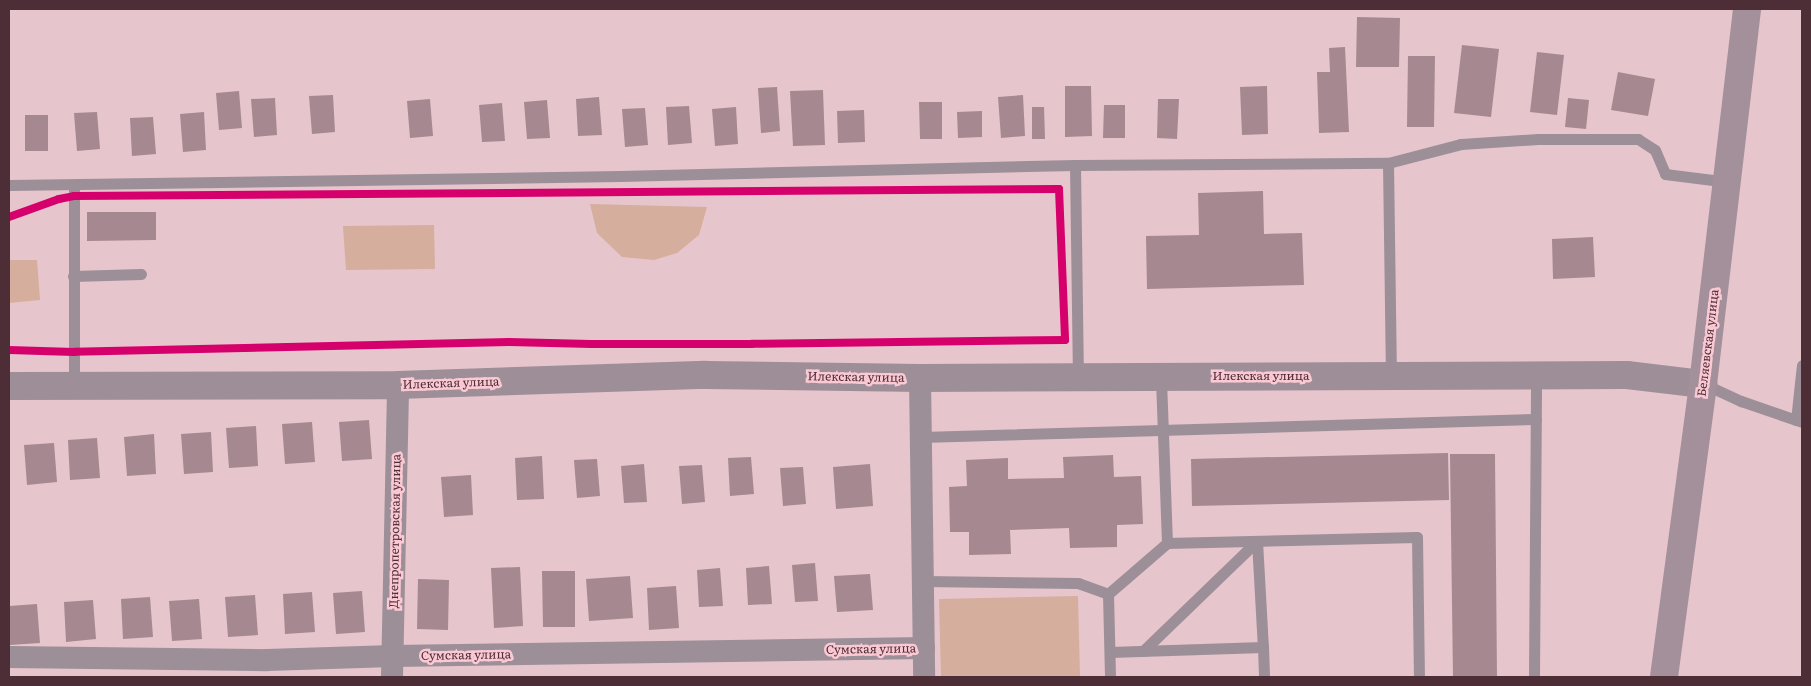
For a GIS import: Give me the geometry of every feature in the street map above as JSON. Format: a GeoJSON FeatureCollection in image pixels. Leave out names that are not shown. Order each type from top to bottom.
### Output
{"type":"FeatureCollection","features":[{"type":"Feature","properties":{"kind":"main road","name":"Беляевская улица"},"geometry":{"type":"LineString","coordinates":[[1664,677],[1703,384],[1747,9]]}},
{"type":"Feature","properties":{"kind":"street","name":"Илекская улица"},"geometry":{"type":"LineString","coordinates":[[9,386],[398,385],[706,375],[920,378],[1627,375],[1703,384]]}},
{"type":"Feature","properties":{"kind":"street"},"geometry":{"type":"LineString","coordinates":[[920,378],[924,677]]}},
{"type":"Feature","properties":{"kind":"street","name":"Днепропетровская улица"},"geometry":{"type":"LineString","coordinates":[[392,667],[398,385]]}},
{"type":"Feature","properties":{"kind":"street","name":"Сумская улица"},"geometry":{"type":"LineString","coordinates":[[9,657],[267,660],[392,667],[924,648]]}},
{"type":"Feature","properties":{"kind":"lane"},"geometry":{"type":"LineString","coordinates":[[9,185],[620,176],[1074,164],[1388,163],[1461,144],[1538,139],[1638,139],[1655,150],[1665,174],[1728,182]]}},
{"type":"Feature","properties":{"kind":"lane"},"geometry":{"type":"LineString","coordinates":[[1388,163],[1391,375]]}},
{"type":"Feature","properties":{"kind":"lane"},"geometry":{"type":"LineString","coordinates":[[1074,164],[1078,376]]}},
{"type":"Feature","properties":{"kind":"lane"},"geometry":{"type":"LineString","coordinates":[[74,185],[74,386]]}},
{"type":"Feature","properties":{"kind":"lane"},"geometry":{"type":"LineString","coordinates":[[73,276],[141,274]]}},
{"type":"Feature","properties":{"kind":"lane"},"geometry":{"type":"LineString","coordinates":[[1703,384],[1742,401],[1799,421],[1802,366]]}},
{"type":"Feature","properties":{"kind":"lane"},"geometry":{"type":"LineString","coordinates":[[1534,677],[1536,375]]}},
{"type":"Feature","properties":{"kind":"lane"},"geometry":{"type":"LineString","coordinates":[[1161,376],[1167,543]]}},
{"type":"Feature","properties":{"kind":"lane"},"geometry":{"type":"LineString","coordinates":[[921,437],[1536,420]]}},
{"type":"Feature","properties":{"kind":"lane"},"geometry":{"type":"LineString","coordinates":[[1108,594],[1167,543],[1418,537],[1419,677]]}},
{"type":"Feature","properties":{"kind":"lane"},"geometry":{"type":"LineString","coordinates":[[1257,541],[1264,677]]}},
{"type":"Feature","properties":{"kind":"lane"},"geometry":{"type":"LineString","coordinates":[[1143,651],[1257,541]]}},
{"type":"Feature","properties":{"kind":"lane"},"geometry":{"type":"LineString","coordinates":[[923,581],[1078,583],[1108,594]]}},
{"type":"Feature","properties":{"kind":"lane"},"geometry":{"type":"LineString","coordinates":[[1108,594],[1110,677]]}},
{"type":"Feature","properties":{"kind":"lane"},"geometry":{"type":"LineString","coordinates":[[1110,652],[1263,646]]}},
{"type":"Feature","properties":{"kind":"shaded area"},"geometry":{"type":"Polygon","coordinates":[[[590,204],[707,207],[699,235],[677,253],[654,260],[622,257],[597,233],[590,204]]]}},
{"type":"Feature","properties":{"kind":"shaded area"},"geometry":{"type":"Polygon","coordinates":[[[434,225],[435,269],[346,270],[343,226],[434,225]]]}},
{"type":"Feature","properties":{"kind":"shaded area"},"geometry":{"type":"Polygon","coordinates":[[[9,260],[37,260],[40,300],[9,303],[9,260]]]}},
{"type":"Feature","properties":{"kind":"shaded area"},"geometry":{"type":"Polygon","coordinates":[[[1078,596],[1080,677],[941,677],[939,599],[1078,596]]]}},
{"type":"Feature","properties":{"kind":"building"},"geometry":{"type":"Polygon","coordinates":[[[1357,17],[1400,18],[1399,67],[1356,67],[1357,17]]]}},
{"type":"Feature","properties":{"kind":"building"},"geometry":{"type":"Polygon","coordinates":[[[1462,45],[1499,49],[1491,117],[1454,113],[1462,45]]]}},
{"type":"Feature","properties":{"kind":"building"},"geometry":{"type":"Polygon","coordinates":[[[1345,47],[1349,132],[1319,133],[1317,72],[1330,72],[1329,48],[1345,47]]]}},
{"type":"Feature","properties":{"kind":"building"},"geometry":{"type":"Polygon","coordinates":[[[1537,52],[1564,55],[1557,115],[1530,112],[1537,52]]]}},
{"type":"Feature","properties":{"kind":"building"},"geometry":{"type":"Polygon","coordinates":[[[1408,56],[1435,56],[1434,127],[1407,127],[1408,56]]]}},
{"type":"Feature","properties":{"kind":"building"},"geometry":{"type":"Polygon","coordinates":[[[1618,72],[1655,79],[1648,116],[1611,110],[1618,72]]]}},
{"type":"Feature","properties":{"kind":"building"},"geometry":{"type":"Polygon","coordinates":[[[1065,86],[1091,86],[1092,136],[1065,137],[1065,86]]]}},
{"type":"Feature","properties":{"kind":"building"},"geometry":{"type":"Polygon","coordinates":[[[1267,86],[1268,134],[1242,135],[1240,87],[1267,86]]]}},
{"type":"Feature","properties":{"kind":"building"},"geometry":{"type":"Polygon","coordinates":[[[777,87],[780,131],[761,133],[758,88],[777,87]]]}},
{"type":"Feature","properties":{"kind":"building"},"geometry":{"type":"Polygon","coordinates":[[[823,90],[825,145],[793,146],[790,91],[823,90]]]}},
{"type":"Feature","properties":{"kind":"building"},"geometry":{"type":"Polygon","coordinates":[[[239,91],[242,128],[219,130],[216,93],[239,91]]]}},
{"type":"Feature","properties":{"kind":"building"},"geometry":{"type":"Polygon","coordinates":[[[333,95],[335,132],[312,134],[309,96],[333,95]]]}},
{"type":"Feature","properties":{"kind":"building"},"geometry":{"type":"Polygon","coordinates":[[[1023,95],[1025,136],[1001,138],[998,97],[1023,95]]]}},
{"type":"Feature","properties":{"kind":"building"},"geometry":{"type":"Polygon","coordinates":[[[599,97],[602,135],[578,136],[576,99],[599,97]]]}},
{"type":"Feature","properties":{"kind":"building"},"geometry":{"type":"Polygon","coordinates":[[[275,98],[277,135],[254,137],[251,99],[275,98]]]}},
{"type":"Feature","properties":{"kind":"building"},"geometry":{"type":"Polygon","coordinates":[[[1568,98],[1589,100],[1586,129],[1565,127],[1568,98]]]}},
{"type":"Feature","properties":{"kind":"building"},"geometry":{"type":"Polygon","coordinates":[[[430,99],[433,136],[410,138],[407,101],[430,99]]]}},
{"type":"Feature","properties":{"kind":"building"},"geometry":{"type":"Polygon","coordinates":[[[1158,99],[1179,99],[1177,139],[1157,138],[1158,99]]]}},
{"type":"Feature","properties":{"kind":"building"},"geometry":{"type":"Polygon","coordinates":[[[547,100],[550,138],[527,139],[524,102],[547,100]]]}},
{"type":"Feature","properties":{"kind":"building"},"geometry":{"type":"Polygon","coordinates":[[[919,102],[942,102],[942,139],[920,139],[919,102]]]}},
{"type":"Feature","properties":{"kind":"building"},"geometry":{"type":"Polygon","coordinates":[[[502,103],[505,141],[482,142],[479,105],[502,103]]]}},
{"type":"Feature","properties":{"kind":"building"},"geometry":{"type":"Polygon","coordinates":[[[1104,105],[1125,105],[1125,138],[1103,138],[1104,105]]]}},
{"type":"Feature","properties":{"kind":"building"},"geometry":{"type":"Polygon","coordinates":[[[689,106],[692,143],[668,145],[666,107],[689,106]]]}},
{"type":"Feature","properties":{"kind":"building"},"geometry":{"type":"Polygon","coordinates":[[[736,107],[738,144],[715,146],[712,109],[736,107]]]}},
{"type":"Feature","properties":{"kind":"building"},"geometry":{"type":"Polygon","coordinates":[[[1032,107],[1044,107],[1045,139],[1032,139],[1032,107]]]}},
{"type":"Feature","properties":{"kind":"building"},"geometry":{"type":"Polygon","coordinates":[[[645,108],[648,145],[625,147],[622,109],[645,108]]]}},
{"type":"Feature","properties":{"kind":"building"},"geometry":{"type":"Polygon","coordinates":[[[864,110],[865,142],[838,143],[837,111],[864,110]]]}},
{"type":"Feature","properties":{"kind":"building"},"geometry":{"type":"Polygon","coordinates":[[[982,111],[982,137],[958,138],[957,112],[982,111]]]}},
{"type":"Feature","properties":{"kind":"building"},"geometry":{"type":"Polygon","coordinates":[[[97,112],[100,149],[77,151],[74,113],[97,112]]]}},
{"type":"Feature","properties":{"kind":"building"},"geometry":{"type":"Polygon","coordinates":[[[204,112],[206,150],[183,152],[180,114],[204,112]]]}},
{"type":"Feature","properties":{"kind":"building"},"geometry":{"type":"Polygon","coordinates":[[[25,115],[48,115],[48,151],[25,151],[25,115]]]}},
{"type":"Feature","properties":{"kind":"building"},"geometry":{"type":"Polygon","coordinates":[[[153,117],[156,154],[132,156],[130,118],[153,117]]]}},
{"type":"Feature","properties":{"kind":"building"},"geometry":{"type":"Polygon","coordinates":[[[1263,191],[1264,234],[1302,233],[1304,285],[1147,289],[1146,236],[1199,235],[1198,193],[1263,191]]]}},
{"type":"Feature","properties":{"kind":"building"},"geometry":{"type":"Polygon","coordinates":[[[87,212],[156,212],[156,240],[87,241],[87,212]]]}},
{"type":"Feature","properties":{"kind":"building"},"geometry":{"type":"Polygon","coordinates":[[[1593,237],[1595,277],[1553,279],[1552,239],[1593,237]]]}},
{"type":"Feature","properties":{"kind":"building"},"geometry":{"type":"Polygon","coordinates":[[[369,420],[372,459],[342,461],[339,422],[369,420]]]}},
{"type":"Feature","properties":{"kind":"building"},"geometry":{"type":"Polygon","coordinates":[[[312,422],[315,462],[285,464],[282,424],[312,422]]]}},
{"type":"Feature","properties":{"kind":"building"},"geometry":{"type":"Polygon","coordinates":[[[256,426],[258,466],[229,468],[226,428],[256,426]]]}},
{"type":"Feature","properties":{"kind":"building"},"geometry":{"type":"Polygon","coordinates":[[[211,432],[213,472],[184,474],[181,434],[211,432]]]}},
{"type":"Feature","properties":{"kind":"building"},"geometry":{"type":"Polygon","coordinates":[[[154,434],[156,474],[127,476],[124,437],[154,434]]]}},
{"type":"Feature","properties":{"kind":"building"},"geometry":{"type":"Polygon","coordinates":[[[97,438],[100,478],[70,480],[68,440],[97,438]]]}},
{"type":"Feature","properties":{"kind":"building"},"geometry":{"type":"Polygon","coordinates":[[[54,443],[57,482],[27,485],[24,445],[54,443]]]}},
{"type":"Feature","properties":{"kind":"building"},"geometry":{"type":"Polygon","coordinates":[[[1448,453],[1449,500],[1192,506],[1191,459],[1448,453]]]}},
{"type":"Feature","properties":{"kind":"building"},"geometry":{"type":"Polygon","coordinates":[[[1450,454],[1495,454],[1497,677],[1453,677],[1450,454]]]}},
{"type":"Feature","properties":{"kind":"building"},"geometry":{"type":"Polygon","coordinates":[[[1113,455],[1114,477],[1141,476],[1143,524],[1117,525],[1117,547],[1070,548],[1069,528],[1010,530],[1011,554],[969,555],[969,532],[950,532],[949,487],[967,486],[966,460],[1008,458],[1008,479],[1064,478],[1063,457],[1113,455]]]}},
{"type":"Feature","properties":{"kind":"building"},"geometry":{"type":"Polygon","coordinates":[[[542,456],[544,499],[517,500],[515,458],[542,456]]]}},
{"type":"Feature","properties":{"kind":"building"},"geometry":{"type":"Polygon","coordinates":[[[751,457],[754,494],[730,496],[728,458],[751,457]]]}},
{"type":"Feature","properties":{"kind":"building"},"geometry":{"type":"Polygon","coordinates":[[[597,459],[600,496],[577,498],[574,460],[597,459]]]}},
{"type":"Feature","properties":{"kind":"building"},"geometry":{"type":"Polygon","coordinates":[[[644,464],[647,502],[624,503],[621,466],[644,464]]]}},
{"type":"Feature","properties":{"kind":"building"},"geometry":{"type":"Polygon","coordinates":[[[870,464],[873,506],[836,509],[833,467],[870,464]]]}},
{"type":"Feature","properties":{"kind":"building"},"geometry":{"type":"Polygon","coordinates":[[[702,465],[705,502],[682,504],[679,466],[702,465]]]}},
{"type":"Feature","properties":{"kind":"building"},"geometry":{"type":"Polygon","coordinates":[[[803,467],[806,504],[783,506],[780,468],[803,467]]]}},
{"type":"Feature","properties":{"kind":"building"},"geometry":{"type":"Polygon","coordinates":[[[471,475],[473,515],[444,517],[441,477],[471,475]]]}},
{"type":"Feature","properties":{"kind":"building"},"geometry":{"type":"Polygon","coordinates":[[[815,563],[818,601],[795,602],[792,565],[815,563]]]}},
{"type":"Feature","properties":{"kind":"building"},"geometry":{"type":"Polygon","coordinates":[[[769,566],[772,604],[748,605],[746,568],[769,566]]]}},
{"type":"Feature","properties":{"kind":"building"},"geometry":{"type":"Polygon","coordinates":[[[520,567],[523,626],[494,628],[491,568],[520,567]]]}},
{"type":"Feature","properties":{"kind":"building"},"geometry":{"type":"Polygon","coordinates":[[[720,568],[723,606],[699,607],[697,570],[720,568]]]}},
{"type":"Feature","properties":{"kind":"building"},"geometry":{"type":"Polygon","coordinates":[[[542,571],[575,571],[575,627],[543,627],[542,571]]]}},
{"type":"Feature","properties":{"kind":"building"},"geometry":{"type":"Polygon","coordinates":[[[870,574],[873,610],[837,612],[834,576],[870,574]]]}},
{"type":"Feature","properties":{"kind":"building"},"geometry":{"type":"Polygon","coordinates":[[[630,576],[633,618],[589,621],[586,579],[630,576]]]}},
{"type":"Feature","properties":{"kind":"building"},"geometry":{"type":"Polygon","coordinates":[[[418,579],[449,580],[448,630],[417,629],[418,579]]]}},
{"type":"Feature","properties":{"kind":"building"},"geometry":{"type":"Polygon","coordinates":[[[676,586],[679,628],[649,630],[647,588],[676,586]]]}},
{"type":"Feature","properties":{"kind":"building"},"geometry":{"type":"Polygon","coordinates":[[[362,591],[365,632],[336,634],[333,593],[362,591]]]}},
{"type":"Feature","properties":{"kind":"building"},"geometry":{"type":"Polygon","coordinates":[[[312,592],[315,632],[285,634],[283,594],[312,592]]]}},
{"type":"Feature","properties":{"kind":"building"},"geometry":{"type":"Polygon","coordinates":[[[255,595],[258,635],[228,637],[225,597],[255,595]]]}},
{"type":"Feature","properties":{"kind":"building"},"geometry":{"type":"Polygon","coordinates":[[[150,597],[153,637],[123,639],[121,599],[150,597]]]}},
{"type":"Feature","properties":{"kind":"building"},"geometry":{"type":"Polygon","coordinates":[[[199,599],[202,639],[172,641],[169,601],[199,599]]]}},
{"type":"Feature","properties":{"kind":"building"},"geometry":{"type":"Polygon","coordinates":[[[93,600],[96,639],[66,642],[64,602],[93,600]]]}},
{"type":"Feature","properties":{"kind":"building"},"geometry":{"type":"Polygon","coordinates":[[[37,604],[40,643],[10,645],[9,606],[37,604]]]}},
{"type":"Feature","properties":{"kind":"cycle path"},"geometry":{"type":"LineString","coordinates":[[9,217],[59,199],[74,196],[1059,189],[1065,340],[752,344],[509,342],[74,352],[9,350]]}}]}
